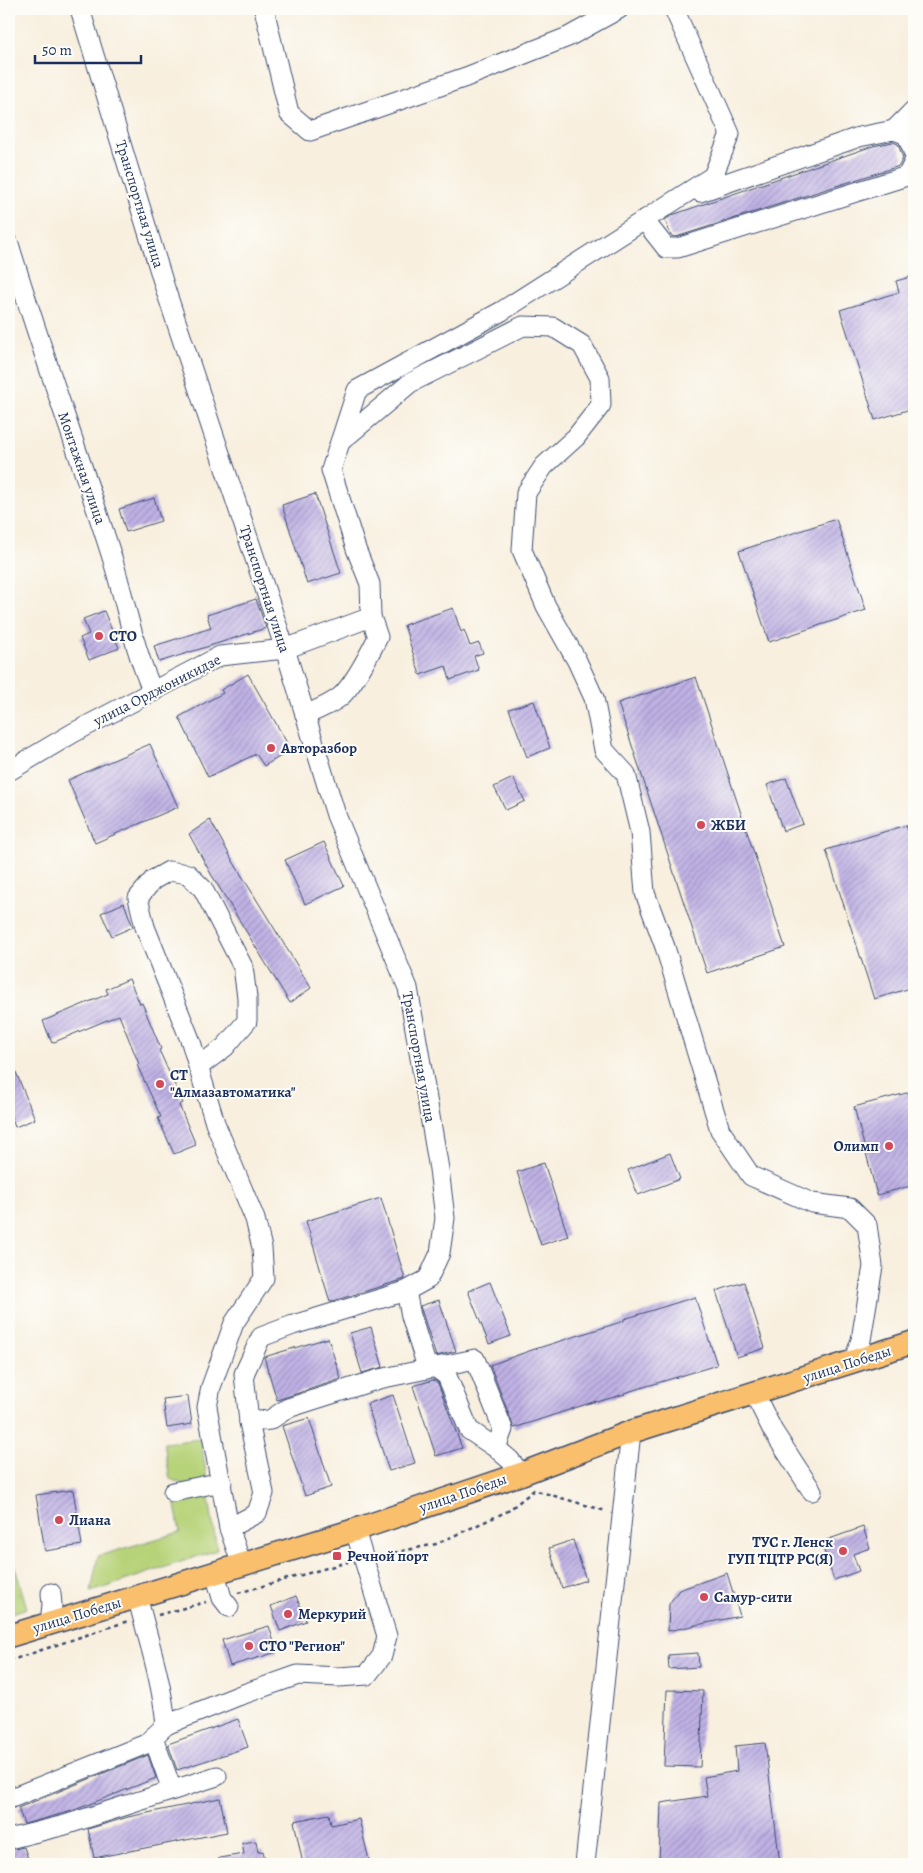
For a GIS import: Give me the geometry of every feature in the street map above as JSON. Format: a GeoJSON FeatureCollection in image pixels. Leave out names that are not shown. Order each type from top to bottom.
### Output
{"type":"FeatureCollection","features":[{"type":"Feature","properties":{"kind":"main road","name":"улица Победы"},"geometry":{"type":"LineString","coordinates":[[9,1636],[354,1530],[521,1474],[631,1432],[914,1342]]}},
{"type":"Feature","properties":{"kind":"street","name":"Транспортная улица"},"geometry":{"type":"LineString","coordinates":[[80,9],[165,288],[285,649],[336,815],[408,988],[439,1169],[445,1218],[440,1253],[428,1279],[406,1291],[293,1325],[261,1337],[244,1374],[249,1422],[264,1493],[257,1513],[229,1528]]}},
{"type":"Feature","properties":{"kind":"street"},"geometry":{"type":"LineString","coordinates":[[264,9],[289,113],[310,131],[466,77],[568,37],[619,9]]}},
{"type":"Feature","properties":{"kind":"street"},"geometry":{"type":"LineString","coordinates":[[305,715],[321,709],[341,696],[364,665],[378,637],[371,617],[370,584],[356,550],[331,470],[357,390],[502,311],[713,176],[730,134],[674,9]]}},
{"type":"Feature","properties":{"kind":"street"},"geometry":{"type":"LineString","coordinates":[[675,200],[859,137],[894,130],[914,110]]}},
{"type":"Feature","properties":{"kind":"street"},"geometry":{"type":"LineString","coordinates":[[894,130],[907,136],[914,154]]}},
{"type":"Feature","properties":{"kind":"street"},"geometry":{"type":"LineString","coordinates":[[644,220],[666,248],[678,248],[907,176],[914,162]]}},
{"type":"Feature","properties":{"kind":"street","name":"Монтажная улица"},"geometry":{"type":"LineString","coordinates":[[9,244],[110,551],[142,666],[153,692]]}},
{"type":"Feature","properties":{"kind":"street"},"geometry":{"type":"LineString","coordinates":[[340,442],[410,383],[523,326],[553,326],[582,345],[600,378],[601,405],[576,437],[544,466],[526,493],[522,550],[546,606],[577,661],[594,698],[604,750],[626,774],[640,832],[645,894],[665,947],[720,1130],[751,1176],[812,1203],[850,1208],[867,1225],[872,1266],[861,1340],[853,1362]]}},
{"type":"Feature","properties":{"kind":"street","name":"улица Орджоникидзе"},"geometry":{"type":"LineString","coordinates":[[9,771],[73,733],[220,656],[285,649],[371,617]]}},
{"type":"Feature","properties":{"kind":"street"},"geometry":{"type":"LineString","coordinates":[[198,1067],[225,1047],[247,1021],[244,967],[203,888],[188,874],[169,871],[153,880],[138,898],[144,927],[191,1042],[198,1067],[216,1123],[255,1218],[262,1248],[264,1278],[234,1324],[211,1387],[207,1407],[229,1528],[242,1565]]}},
{"type":"Feature","properties":{"kind":"street"},"geometry":{"type":"LineString","coordinates":[[406,1291],[411,1316],[426,1364],[435,1367],[447,1376],[469,1430],[496,1448],[510,1460],[521,1474]]}},
{"type":"Feature","properties":{"kind":"street"},"geometry":{"type":"LineString","coordinates":[[249,1422],[270,1420],[288,1408],[379,1379],[475,1359],[503,1429],[496,1448]]}},
{"type":"Feature","properties":{"kind":"street"},"geometry":{"type":"LineString","coordinates":[[754,1393],[773,1431],[812,1491]]}},
{"type":"Feature","properties":{"kind":"street"},"geometry":{"type":"LineString","coordinates":[[585,1864],[586,1839],[631,1432]]}},
{"type":"Feature","properties":{"kind":"street"},"geometry":{"type":"LineString","coordinates":[[172,1492],[222,1482]]}},
{"type":"Feature","properties":{"kind":"street"},"geometry":{"type":"LineString","coordinates":[[9,1799],[146,1744],[160,1731],[238,1696],[298,1675],[339,1677],[367,1675],[382,1656],[387,1636],[354,1530]]}},
{"type":"Feature","properties":{"kind":"street"},"geometry":{"type":"LineString","coordinates":[[215,1573],[226,1602]]}},
{"type":"Feature","properties":{"kind":"street"},"geometry":{"type":"LineString","coordinates":[[50,1623],[51,1593]]}},
{"type":"Feature","properties":{"kind":"street"},"geometry":{"type":"LineString","coordinates":[[137,1596],[153,1654],[164,1707],[160,1731],[172,1790]]}},
{"type":"Feature","properties":{"kind":"street"},"geometry":{"type":"LineString","coordinates":[[9,1839],[66,1825],[216,1776]]}},
{"type":"Feature","properties":{"kind":"street"},"geometry":{"type":"LineString","coordinates":[[586,1839],[596,1864]]}},
{"type":"Feature","properties":{"kind":"path"},"geometry":{"type":"LineString","coordinates":[[9,1660],[128,1621],[226,1602],[362,1559],[436,1544],[508,1511],[534,1490],[608,1512]]}},
{"type":"Feature","properties":{"kind":"green space"},"geometry":{"type":"Polygon","coordinates":[[[201,1439],[207,1481],[186,1485],[170,1479],[164,1443],[201,1439]]]}},
{"type":"Feature","properties":{"kind":"green space"},"geometry":{"type":"Polygon","coordinates":[[[208,1492],[217,1550],[91,1592],[98,1556],[180,1532],[175,1505],[187,1493],[208,1492]]]}},
{"type":"Feature","properties":{"kind":"green space"},"geometry":{"type":"Polygon","coordinates":[[[9,1547],[27,1608],[9,1614],[9,1547]]]}},
{"type":"Feature","properties":{"kind":"building"},"geometry":{"type":"Polygon","coordinates":[[[893,142],[898,144],[903,158],[899,166],[676,237],[671,236],[665,220],[672,215],[873,146],[893,142]]]}},
{"type":"Feature","properties":{"kind":"building"},"geometry":{"type":"Polygon","coordinates":[[[914,276],[914,408],[875,420],[840,310],[899,292],[896,281],[914,276]]]}},
{"type":"Feature","properties":{"kind":"building"},"geometry":{"type":"Polygon","coordinates":[[[315,494],[341,573],[307,584],[282,505],[315,494]]]}},
{"type":"Feature","properties":{"kind":"building"},"geometry":{"type":"Polygon","coordinates":[[[154,498],[161,521],[126,532],[119,509],[154,498]]]}},
{"type":"Feature","properties":{"kind":"building"},"geometry":{"type":"Polygon","coordinates":[[[836,519],[866,610],[769,642],[739,551],[836,519]]]}},
{"type":"Feature","properties":{"kind":"building"},"geometry":{"type":"Polygon","coordinates":[[[256,599],[266,628],[159,662],[154,646],[211,628],[207,615],[256,599]]]}},
{"type":"Feature","properties":{"kind":"building"},"geometry":{"type":"Polygon","coordinates":[[[453,608],[461,632],[464,630],[470,646],[479,643],[483,653],[474,656],[479,670],[450,680],[446,666],[420,675],[404,625],[453,608]]]}},
{"type":"Feature","properties":{"kind":"building","name":"СТО"},"geometry":{"type":"Polygon","coordinates":[[[104,611],[119,648],[89,660],[80,638],[89,634],[83,619],[104,611]]]}},
{"type":"Feature","properties":{"kind":"building"},"geometry":{"type":"Polygon","coordinates":[[[248,674],[291,750],[264,766],[256,754],[208,777],[179,717],[223,693],[221,690],[248,674]]]}},
{"type":"Feature","properties":{"kind":"building","name":"ЖБИ"},"geometry":{"type":"Polygon","coordinates":[[[696,677],[785,947],[707,973],[618,703],[696,677]]]}},
{"type":"Feature","properties":{"kind":"building"},"geometry":{"type":"Polygon","coordinates":[[[534,701],[550,748],[527,757],[509,709],[534,701]]]}},
{"type":"Feature","properties":{"kind":"building"},"geometry":{"type":"Polygon","coordinates":[[[150,744],[178,807],[95,843],[68,780],[150,744]]]}},
{"type":"Feature","properties":{"kind":"building"},"geometry":{"type":"Polygon","coordinates":[[[513,778],[525,801],[506,810],[494,787],[513,778]]]}},
{"type":"Feature","properties":{"kind":"building"},"geometry":{"type":"Polygon","coordinates":[[[786,778],[803,824],[783,831],[767,785],[786,778]]]}},
{"type":"Feature","properties":{"kind":"building"},"geometry":{"type":"Polygon","coordinates":[[[210,820],[234,863],[311,988],[290,1003],[211,874],[189,834],[210,820]]]}},
{"type":"Feature","properties":{"kind":"building"},"geometry":{"type":"Polygon","coordinates":[[[906,825],[914,852],[914,987],[874,999],[826,850],[906,825]]]}},
{"type":"Feature","properties":{"kind":"building"},"geometry":{"type":"Polygon","coordinates":[[[324,842],[344,886],[305,904],[285,860],[324,842]]]}},
{"type":"Feature","properties":{"kind":"building"},"geometry":{"type":"Polygon","coordinates":[[[124,903],[133,927],[112,936],[101,913],[124,903]]]}},
{"type":"Feature","properties":{"kind":"building"},"geometry":{"type":"Polygon","coordinates":[[[129,979],[140,1004],[142,1003],[161,1049],[159,1050],[183,1103],[179,1105],[196,1145],[174,1154],[158,1118],[161,1117],[137,1065],[139,1064],[119,1015],[52,1043],[43,1021],[108,994],[106,989],[129,979]]]}},
{"type":"Feature","properties":{"kind":"building"},"geometry":{"type":"Polygon","coordinates":[[[9,1055],[35,1119],[15,1127],[9,1111],[9,1055]]]}},
{"type":"Feature","properties":{"kind":"building","name":"Олимп"},"geometry":{"type":"Polygon","coordinates":[[[914,1091],[914,1185],[877,1195],[854,1107],[914,1091]]]}},
{"type":"Feature","properties":{"kind":"building"},"geometry":{"type":"Polygon","coordinates":[[[670,1153],[680,1179],[638,1195],[628,1170],[670,1153]]]}},
{"type":"Feature","properties":{"kind":"building"},"geometry":{"type":"Polygon","coordinates":[[[544,1163],[568,1236],[541,1245],[517,1172],[544,1163]]]}},
{"type":"Feature","properties":{"kind":"building"},"geometry":{"type":"Polygon","coordinates":[[[381,1198],[405,1279],[330,1302],[306,1221],[381,1198]]]}},
{"type":"Feature","properties":{"kind":"building"},"geometry":{"type":"Polygon","coordinates":[[[490,1282],[511,1336],[489,1344],[468,1291],[490,1282]]]}},
{"type":"Feature","properties":{"kind":"building"},"geometry":{"type":"Polygon","coordinates":[[[744,1282],[765,1348],[737,1357],[716,1291],[744,1282]]]}},
{"type":"Feature","properties":{"kind":"building"},"geometry":{"type":"Polygon","coordinates":[[[695,1297],[717,1365],[514,1428],[490,1365],[695,1297]]]}},
{"type":"Feature","properties":{"kind":"building"},"geometry":{"type":"Polygon","coordinates":[[[439,1300],[456,1351],[436,1356],[420,1306],[439,1300]]]}},
{"type":"Feature","properties":{"kind":"building"},"geometry":{"type":"Polygon","coordinates":[[[371,1327],[383,1367],[362,1373],[350,1333],[371,1327]]]}},
{"type":"Feature","properties":{"kind":"building"},"geometry":{"type":"Polygon","coordinates":[[[328,1338],[341,1379],[277,1400],[264,1357],[328,1338]]]}},
{"type":"Feature","properties":{"kind":"building"},"geometry":{"type":"Polygon","coordinates":[[[433,1380],[438,1383],[462,1448],[436,1456],[413,1386],[433,1380]]]}},
{"type":"Feature","properties":{"kind":"building"},"geometry":{"type":"Polygon","coordinates":[[[393,1395],[415,1463],[389,1471],[367,1404],[393,1395]]]}},
{"type":"Feature","properties":{"kind":"building"},"geometry":{"type":"Polygon","coordinates":[[[188,1396],[192,1424],[167,1428],[163,1399],[188,1396]]]}},
{"type":"Feature","properties":{"kind":"building"},"geometry":{"type":"Polygon","coordinates":[[[309,1418],[331,1487],[305,1496],[282,1426],[309,1418]]]}},
{"type":"Feature","properties":{"kind":"building","name":"Лиана"},"geometry":{"type":"Polygon","coordinates":[[[73,1490],[82,1545],[45,1551],[36,1495],[73,1490]]]}},
{"type":"Feature","properties":{"kind":"building","name":"ТУС г. Ленск ГУП ТЦТР РС(Я)"},"geometry":{"type":"Polygon","coordinates":[[[863,1527],[870,1548],[853,1554],[859,1571],[834,1580],[821,1542],[863,1527]]]}},
{"type":"Feature","properties":{"kind":"building"},"geometry":{"type":"Polygon","coordinates":[[[573,1540],[586,1580],[562,1588],[549,1548],[573,1540]]]}},
{"type":"Feature","properties":{"kind":"building","name":"Самур-сити"},"geometry":{"type":"Polygon","coordinates":[[[727,1573],[740,1616],[668,1631],[669,1604],[679,1590],[727,1573]]]}},
{"type":"Feature","properties":{"kind":"building","name":"Меркурий"},"geometry":{"type":"Polygon","coordinates":[[[296,1596],[306,1621],[280,1631],[271,1606],[296,1596]]]}},
{"type":"Feature","properties":{"kind":"building","name":"СТО \"Регион\""},"geometry":{"type":"Polygon","coordinates":[[[269,1626],[277,1652],[230,1666],[222,1640],[269,1626]]]}},
{"type":"Feature","properties":{"kind":"building"},"geometry":{"type":"Polygon","coordinates":[[[698,1653],[699,1667],[669,1669],[668,1655],[698,1653]]]}},
{"type":"Feature","properties":{"kind":"building"},"geometry":{"type":"Polygon","coordinates":[[[667,1690],[703,1691],[700,1767],[664,1766],[667,1690]]]}},
{"type":"Feature","properties":{"kind":"building"},"geometry":{"type":"Polygon","coordinates":[[[238,1719],[248,1747],[177,1770],[168,1744],[238,1719]]]}},
{"type":"Feature","properties":{"kind":"building"},"geometry":{"type":"Polygon","coordinates":[[[765,1743],[780,1864],[659,1864],[661,1803],[707,1796],[704,1777],[737,1771],[735,1746],[765,1743]]]}},
{"type":"Feature","properties":{"kind":"building"},"geometry":{"type":"Polygon","coordinates":[[[148,1755],[156,1778],[72,1811],[24,1824],[18,1808],[148,1755]]]}},
{"type":"Feature","properties":{"kind":"building"},"geometry":{"type":"Polygon","coordinates":[[[220,1798],[227,1832],[94,1858],[88,1829],[128,1817],[220,1798]]]}},
{"type":"Feature","properties":{"kind":"building"},"geometry":{"type":"Polygon","coordinates":[[[329,1814],[331,1825],[359,1819],[370,1864],[303,1864],[294,1821],[329,1814]]]}},
{"type":"Feature","properties":{"kind":"building"},"geometry":{"type":"Polygon","coordinates":[[[256,1841],[258,1852],[263,1851],[266,1864],[219,1864],[219,1858],[244,1854],[242,1843],[256,1841]]]}},
{"type":"Feature","properties":{"kind":"building"},"geometry":{"type":"Polygon","coordinates":[[[24,1847],[29,1862],[9,1864],[9,1850],[24,1847]]]}},
{"type":"Feature","properties":{"kind":"place","name":"СТО"},"geometry":{"type":"Point","coordinates":[99,636]}},
{"type":"Feature","properties":{"kind":"place","name":"Авторазбор"},"geometry":{"type":"Point","coordinates":[271,748]}},
{"type":"Feature","properties":{"kind":"place","name":"ЖБИ"},"geometry":{"type":"Point","coordinates":[701,825]}},
{"type":"Feature","properties":{"kind":"place","name":"СТ \"Алмазавтоматика\""},"geometry":{"type":"Point","coordinates":[160,1084]}},
{"type":"Feature","properties":{"kind":"place","name":"Олимп"},"geometry":{"type":"Point","coordinates":[889,1146]}},
{"type":"Feature","properties":{"kind":"place","name":"Лиана"},"geometry":{"type":"Point","coordinates":[59,1520]}},
{"type":"Feature","properties":{"kind":"place","name":"ТУС г. Ленск ГУП ТЦТР РС(Я)"},"geometry":{"type":"Point","coordinates":[843,1551]}},
{"type":"Feature","properties":{"kind":"place","name":"Речной порт"},"geometry":{"type":"Point","coordinates":[337,1556]}},
{"type":"Feature","properties":{"kind":"place","name":"Самур-сити"},"geometry":{"type":"Point","coordinates":[704,1597]}},
{"type":"Feature","properties":{"kind":"place","name":"Меркурий"},"geometry":{"type":"Point","coordinates":[288,1614]}},
{"type":"Feature","properties":{"kind":"place","name":"СТО \"Регион\""},"geometry":{"type":"Point","coordinates":[249,1646]}}]}
